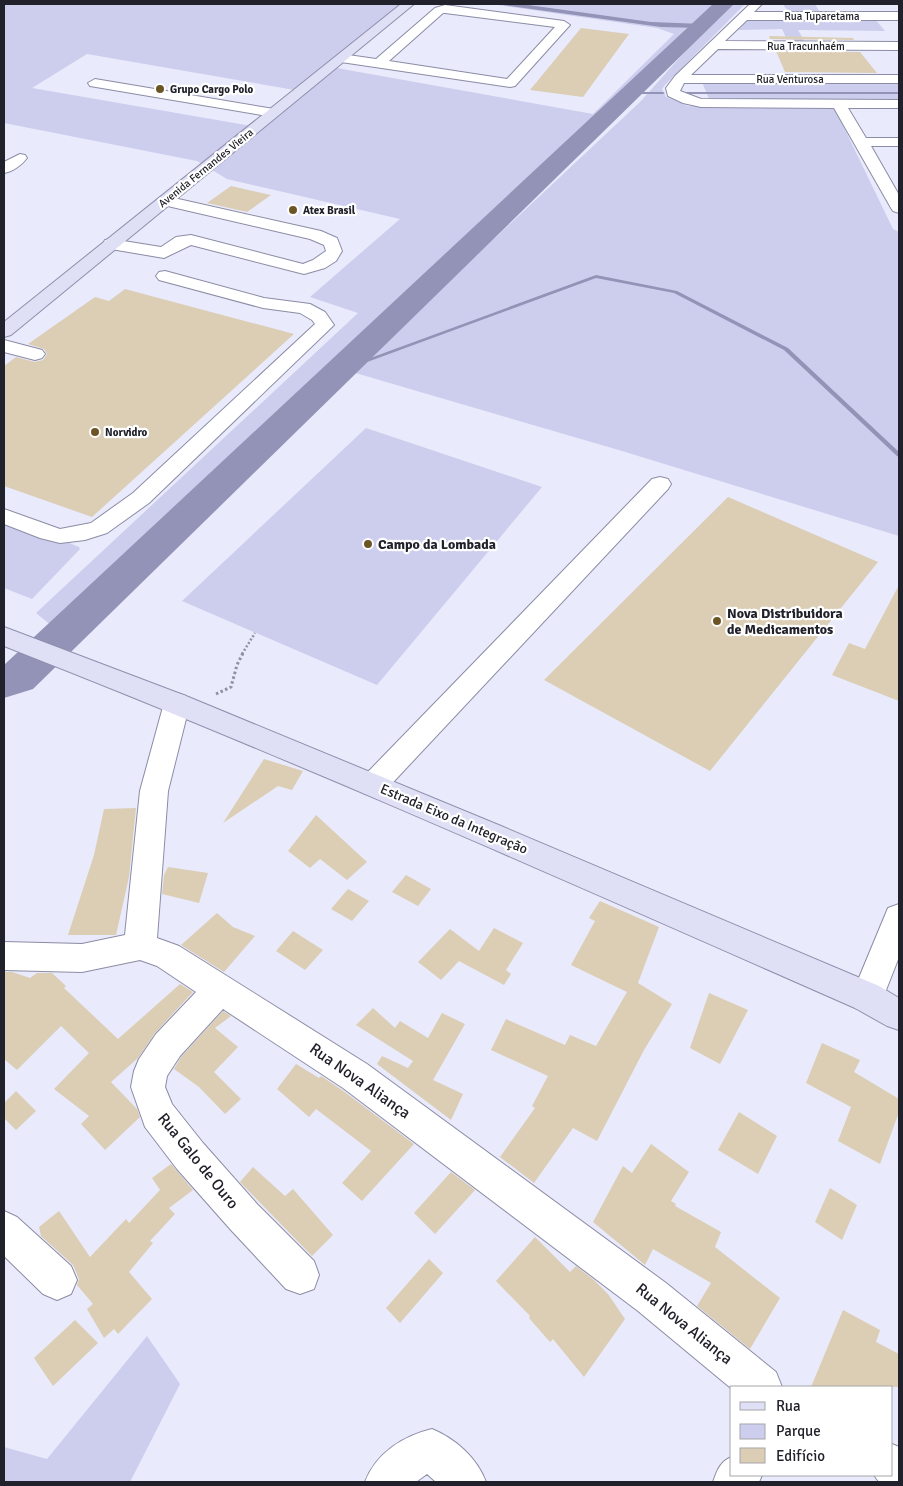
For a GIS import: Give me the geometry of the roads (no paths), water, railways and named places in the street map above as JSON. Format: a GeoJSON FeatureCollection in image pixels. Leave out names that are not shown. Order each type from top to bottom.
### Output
{"type":"FeatureCollection","features":[{"type":"Feature","properties":{"kind":"main road","name":"Avenida Fernandes Vieira"},"geometry":{"type":"LineString","coordinates":[[4,331],[408,4]]}},
{"type":"Feature","properties":{"kind":"main road","name":"Estrada Eixo da Integração"},"geometry":{"type":"LineString","coordinates":[[10,638],[177,703],[550,860],[867,997],[899,1015]]}},
{"type":"Feature","properties":{"kind":"street"},"geometry":{"type":"LineString","coordinates":[[680,79],[756,4]]}},
{"type":"Feature","properties":{"kind":"street"},"geometry":{"type":"LineString","coordinates":[[341,58],[378,64],[510,83],[564,25],[445,9],[439,10],[378,64]]}},
{"type":"Feature","properties":{"kind":"street","name":"Rua Tuparetama"},"geometry":{"type":"LineString","coordinates":[[744,16],[899,16]]}},
{"type":"Feature","properties":{"kind":"street","name":"Rua Tracunhaém"},"geometry":{"type":"LineString","coordinates":[[714,45],[899,46]]}},
{"type":"Feature","properties":{"kind":"street","name":"Rua Venturosa"},"geometry":{"type":"LineString","coordinates":[[899,80],[680,79],[672,90],[682,98],[701,103],[899,104]]}},
{"type":"Feature","properties":{"kind":"street"},"geometry":{"type":"LineString","coordinates":[[95,83],[274,113]]}},
{"type":"Feature","properties":{"kind":"street"},"geometry":{"type":"LineString","coordinates":[[839,104],[893,188],[899,208]]}},
{"type":"Feature","properties":{"kind":"street"},"geometry":{"type":"LineString","coordinates":[[862,142],[899,142]]}},
{"type":"Feature","properties":{"kind":"street"},"geometry":{"type":"LineString","coordinates":[[4,169],[20,158]]}},
{"type":"Feature","properties":{"kind":"street"},"geometry":{"type":"LineString","coordinates":[[111,244],[164,253],[182,241],[187,240],[306,269],[326,260],[334,251],[331,242],[315,235],[165,201]]}},
{"type":"Feature","properties":{"kind":"street"},"geometry":{"type":"LineString","coordinates":[[4,516],[60,536],[85,533],[99,528],[141,498],[325,325],[319,316],[304,308],[263,303],[165,276]]}},
{"type":"Feature","properties":{"kind":"street"},"geometry":{"type":"LineString","coordinates":[[4,346],[36,354]]}},
{"type":"Feature","properties":{"kind":"street"},"geometry":{"type":"LineString","coordinates":[[373,785],[660,484]]}},
{"type":"Feature","properties":{"kind":"street"},"geometry":{"type":"LineString","coordinates":[[4,956],[82,958],[140,946],[154,790],[177,703]]}},
{"type":"Feature","properties":{"kind":"street"},"geometry":{"type":"LineString","coordinates":[[867,997],[899,918]]}},
{"type":"Feature","properties":{"kind":"street","name":"Rua Nova Aliança"},"geometry":{"type":"LineString","coordinates":[[140,946],[168,956],[356,1076],[652,1297],[760,1386]]}},
{"type":"Feature","properties":{"kind":"street","name":"Rua Galo de Ouro"},"geometry":{"type":"LineString","coordinates":[[220,989],[168,1045],[151,1071],[148,1087],[158,1115],[190,1156],[244,1217],[300,1275]]}},
{"type":"Feature","properties":{"kind":"street"},"geometry":{"type":"LineString","coordinates":[[4,1230],[57,1280]]}},
{"type":"Feature","properties":{"kind":"street"},"geometry":{"type":"LineString","coordinates":[[387,1482],[410,1457],[420,1452],[432,1450],[464,1482]]}},
{"type":"Feature","properties":{"kind":"waterway"},"geometry":{"type":"LineString","coordinates":[[4,682],[17,678],[724,4]]}},
{"type":"Feature","properties":{"kind":"waterway"},"geometry":{"type":"LineString","coordinates":[[631,93],[663,93]]}},
{"type":"Feature","properties":{"kind":"waterway"},"geometry":{"type":"LineString","coordinates":[[680,93],[899,93]]}},
{"type":"Feature","properties":{"kind":"waterway"},"geometry":{"type":"LineString","coordinates":[[338,371],[596,276],[675,292],[786,349],[899,455]]}},
{"type":"Feature","properties":{"kind":"place","name":"Grupo Cargo Polo"},"geometry":{"type":"Point","coordinates":[160,89]}},
{"type":"Feature","properties":{"kind":"place","name":"Atex Brasil"},"geometry":{"type":"Point","coordinates":[293,210]}},
{"type":"Feature","properties":{"kind":"place","name":"Norvidro"},"geometry":{"type":"Point","coordinates":[95,432]}},
{"type":"Feature","properties":{"kind":"place","name":"Campo da Lombada"},"geometry":{"type":"Point","coordinates":[368,544]}},
{"type":"Feature","properties":{"kind":"place","name":"Nova Distribuidora de Medicamentos"},"geometry":{"type":"Point","coordinates":[717,621]}}]}
